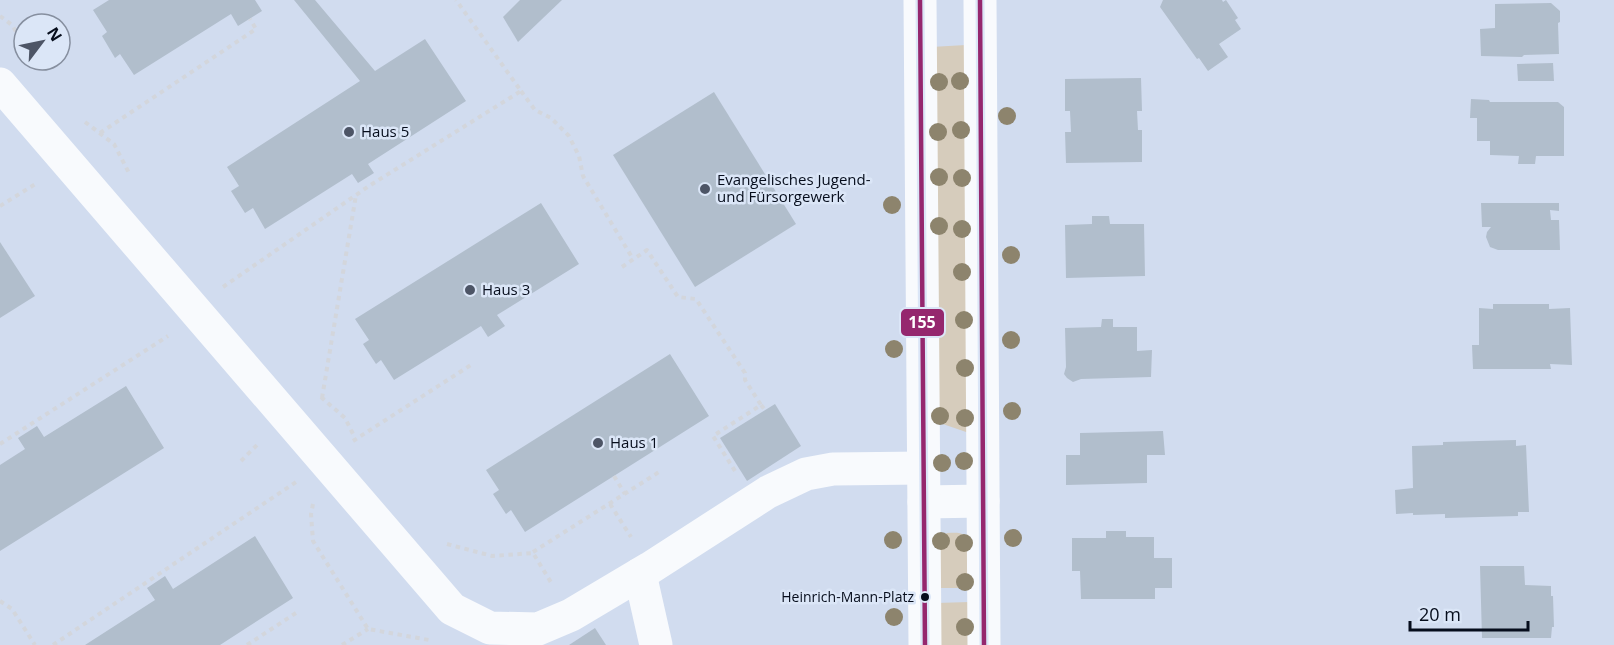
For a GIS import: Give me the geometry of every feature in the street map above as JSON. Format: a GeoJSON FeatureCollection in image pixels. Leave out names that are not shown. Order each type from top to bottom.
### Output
{"type":"FeatureCollection","features":[{"type":"Feature","properties":{"kind":"main road"},"geometry":{"type":"LineString","coordinates":[[920,0],[925,645]]}},
{"type":"Feature","properties":{"kind":"main road"},"geometry":{"type":"LineString","coordinates":[[980,0],[984,645]]}},
{"type":"Feature","properties":{"kind":"main road"},"geometry":{"type":"LineString","coordinates":[[0,84],[452,609],[490,628],[538,630],[571,615],[768,492],[806,474],[832,469],[924,468]]}},
{"type":"Feature","properties":{"kind":"main road"},"geometry":{"type":"LineString","coordinates":[[924,502],[983,501]]}},
{"type":"Feature","properties":{"kind":"main road"},"geometry":{"type":"LineString","coordinates":[[640,574],[656,645]]}},
{"type":"Feature","properties":{"kind":"path"},"geometry":{"type":"LineString","coordinates":[[456,0],[535,110],[551,118],[569,135],[579,156],[583,176],[633,259]]}},
{"type":"Feature","properties":{"kind":"path"},"geometry":{"type":"LineString","coordinates":[[100,133],[256,29],[250,19]]}},
{"type":"Feature","properties":{"kind":"path"},"geometry":{"type":"LineString","coordinates":[[0,444],[196,312],[240,274],[356,195],[521,90]]}},
{"type":"Feature","properties":{"kind":"path"},"geometry":{"type":"LineString","coordinates":[[83,121],[114,144],[134,184]]}},
{"type":"Feature","properties":{"kind":"path"},"geometry":{"type":"LineString","coordinates":[[322,398],[356,195]]}},
{"type":"Feature","properties":{"kind":"path"},"geometry":{"type":"LineString","coordinates":[[622,267],[647,250],[678,297],[696,299],[765,410]]}},
{"type":"Feature","properties":{"kind":"path"},"geometry":{"type":"LineString","coordinates":[[368,629],[313,541],[311,514],[314,493],[330,468],[355,439],[474,363]]}},
{"type":"Feature","properties":{"kind":"path"},"geometry":{"type":"LineString","coordinates":[[312,391],[345,418],[360,449]]}},
{"type":"Feature","properties":{"kind":"path"},"geometry":{"type":"LineString","coordinates":[[754,501],[713,436],[761,405]]}},
{"type":"Feature","properties":{"kind":"path"},"geometry":{"type":"LineString","coordinates":[[53,645],[330,468]]}},
{"type":"Feature","properties":{"kind":"path"},"geometry":{"type":"LineString","coordinates":[[436,542],[492,556],[533,552],[659,472]]}},
{"type":"Feature","properties":{"kind":"path"},"geometry":{"type":"LineString","coordinates":[[614,476],[625,494]]}},
{"type":"Feature","properties":{"kind":"path"},"geometry":{"type":"LineString","coordinates":[[533,552],[571,615]]}},
{"type":"Feature","properties":{"kind":"path"},"geometry":{"type":"LineString","coordinates":[[0,601],[12,609],[35,645]]}},
{"type":"Feature","properties":{"kind":"path"},"geometry":{"type":"LineString","coordinates":[[342,645],[368,629],[432,641],[452,609]]}},
{"type":"Feature","properties":{"kind":"path"},"geometry":{"type":"LineString","coordinates":[[247,645],[299,611]]}},
{"type":"Feature","properties":{"kind":"shaded area"},"geometry":{"type":"Polygon","coordinates":[[[966,45],[969,433],[934,421],[931,47],[966,45]]]}},
{"type":"Feature","properties":{"kind":"shaded area"},"geometry":{"type":"Polygon","coordinates":[[[947,533],[963,534],[970,542],[970,588],[936,588],[938,538],[947,533]]]}},
{"type":"Feature","properties":{"kind":"shaded area"},"geometry":{"type":"Polygon","coordinates":[[[970,602],[971,645],[936,645],[936,603],[970,602]]]}},
{"type":"Feature","properties":{"kind":"building"},"geometry":{"type":"Polygon","coordinates":[[[109,0],[255,0],[262,11],[238,26],[231,14],[134,75],[120,54],[115,58],[102,36],[107,32],[93,10],[109,0]]]}},
{"type":"Feature","properties":{"kind":"building","name":"Haus 5"},"geometry":{"type":"Polygon","coordinates":[[[294,0],[315,0],[375,71],[425,39],[466,101],[368,164],[374,173],[358,183],[352,174],[265,229],[253,208],[245,213],[231,191],[239,186],[227,167],[360,81],[294,0]]]}},
{"type":"Feature","properties":{"kind":"building"},"geometry":{"type":"Polygon","coordinates":[[[520,0],[562,0],[518,42],[503,17],[520,0]]]}},
{"type":"Feature","properties":{"kind":"building"},"geometry":{"type":"Polygon","coordinates":[[[1163,0],[1222,0],[1223,2],[1226,0],[1238,18],[1235,20],[1241,29],[1219,44],[1228,57],[1208,71],[1160,7],[1163,0]]]}},
{"type":"Feature","properties":{"kind":"building"},"geometry":{"type":"Polygon","coordinates":[[[1551,3],[1560,11],[1559,54],[1524,55],[1522,57],[1481,56],[1480,29],[1495,28],[1495,4],[1551,3]]]}},
{"type":"Feature","properties":{"kind":"building"},"geometry":{"type":"Polygon","coordinates":[[[1553,63],[1554,81],[1518,81],[1517,64],[1553,63]]]}},
{"type":"Feature","properties":{"kind":"building"},"geometry":{"type":"Polygon","coordinates":[[[1141,78],[1142,111],[1137,111],[1138,130],[1142,130],[1142,162],[1066,163],[1065,132],[1071,132],[1070,111],[1065,111],[1065,79],[1141,78]]]}},
{"type":"Feature","properties":{"kind":"building"},"geometry":{"type":"Polygon","coordinates":[[[714,92],[796,224],[695,287],[613,155],[714,92]]]}},
{"type":"Feature","properties":{"kind":"building"},"geometry":{"type":"Polygon","coordinates":[[[1471,99],[1489,100],[1490,102],[1558,102],[1564,107],[1564,156],[1536,156],[1535,164],[1518,164],[1519,156],[1490,155],[1490,141],[1477,141],[1477,118],[1470,118],[1471,99]]]}},
{"type":"Feature","properties":{"kind":"building","name":"Haus 3"},"geometry":{"type":"Polygon","coordinates":[[[541,203],[579,264],[497,315],[505,326],[488,337],[481,326],[394,380],[381,360],[376,364],[363,344],[369,340],[355,319],[541,203]]]}},
{"type":"Feature","properties":{"kind":"building"},"geometry":{"type":"Polygon","coordinates":[[[1481,203],[1559,203],[1559,211],[1550,210],[1551,220],[1559,220],[1560,250],[1498,250],[1490,247],[1486,237],[1491,227],[1482,227],[1481,203]]]}},
{"type":"Feature","properties":{"kind":"building"},"geometry":{"type":"Polygon","coordinates":[[[1092,216],[1109,216],[1110,224],[1144,224],[1145,276],[1066,278],[1065,225],[1092,224],[1092,216]]]}},
{"type":"Feature","properties":{"kind":"building"},"geometry":{"type":"Polygon","coordinates":[[[0,242],[35,296],[0,318],[0,242]]]}},
{"type":"Feature","properties":{"kind":"building"},"geometry":{"type":"Polygon","coordinates":[[[1493,304],[1549,304],[1549,309],[1570,308],[1572,365],[1550,364],[1551,369],[1473,369],[1472,345],[1479,345],[1479,308],[1493,309],[1493,304]]]}},
{"type":"Feature","properties":{"kind":"building"},"geometry":{"type":"Polygon","coordinates":[[[1102,319],[1113,319],[1113,327],[1137,327],[1137,351],[1152,350],[1151,377],[1081,379],[1073,382],[1067,378],[1064,374],[1066,367],[1065,328],[1101,327],[1102,319]]]}},
{"type":"Feature","properties":{"kind":"building","name":"Haus 1"},"geometry":{"type":"Polygon","coordinates":[[[670,354],[709,416],[525,532],[511,510],[506,514],[493,494],[499,490],[486,470],[670,354]]]}},
{"type":"Feature","properties":{"kind":"building"},"geometry":{"type":"Polygon","coordinates":[[[126,386],[164,448],[0,551],[0,465],[25,449],[18,438],[37,426],[44,437],[126,386]]]}},
{"type":"Feature","properties":{"kind":"building"},"geometry":{"type":"Polygon","coordinates":[[[775,404],[801,446],[747,481],[720,438],[775,404]]]}},
{"type":"Feature","properties":{"kind":"building"},"geometry":{"type":"Polygon","coordinates":[[[1163,431],[1165,455],[1147,455],[1147,483],[1066,485],[1066,455],[1080,455],[1080,433],[1163,431]]]}},
{"type":"Feature","properties":{"kind":"building"},"geometry":{"type":"Polygon","coordinates":[[[1516,440],[1516,446],[1526,445],[1529,512],[1518,512],[1518,516],[1445,518],[1445,514],[1396,514],[1395,490],[1413,488],[1412,446],[1443,445],[1443,442],[1516,440]]]}},
{"type":"Feature","properties":{"kind":"building"},"geometry":{"type":"Polygon","coordinates":[[[1106,531],[1126,531],[1126,537],[1154,537],[1154,558],[1172,558],[1172,588],[1155,588],[1155,599],[1081,599],[1080,571],[1072,571],[1072,538],[1106,538],[1106,531]]]}},
{"type":"Feature","properties":{"kind":"building"},"geometry":{"type":"Polygon","coordinates":[[[255,536],[293,598],[220,645],[85,645],[155,600],[147,588],[165,576],[173,589],[255,536]]]}},
{"type":"Feature","properties":{"kind":"building"},"geometry":{"type":"Polygon","coordinates":[[[1480,566],[1524,566],[1525,585],[1551,586],[1554,627],[1552,627],[1551,638],[1482,638],[1480,566]]]}},
{"type":"Feature","properties":{"kind":"building"},"geometry":{"type":"Polygon","coordinates":[[[595,628],[606,645],[569,645],[595,628]]]}},
{"type":"Feature","properties":{"kind":"transit line","name":"155"},"geometry":{"type":"LineString","coordinates":[[920,0],[925,645]]}},
{"type":"Feature","properties":{"kind":"transit line","name":"155"},"geometry":{"type":"LineString","coordinates":[[980,0],[984,645]]}},
{"type":"Feature","properties":{"kind":"place","name":"Haus 5"},"geometry":{"type":"Point","coordinates":[349,132]}},
{"type":"Feature","properties":{"kind":"place","name":"Evangelisches Jugend- und Fürsorgewerk"},"geometry":{"type":"Point","coordinates":[705,189]}},
{"type":"Feature","properties":{"kind":"place","name":"Haus 3"},"geometry":{"type":"Point","coordinates":[470,290]}},
{"type":"Feature","properties":{"kind":"place","name":"Haus 1"},"geometry":{"type":"Point","coordinates":[598,443]}},
{"type":"Feature","properties":{"kind":"place","name":"Heinrich-Mann-Platz"},"geometry":{"type":"Point","coordinates":[925,597]}}]}
